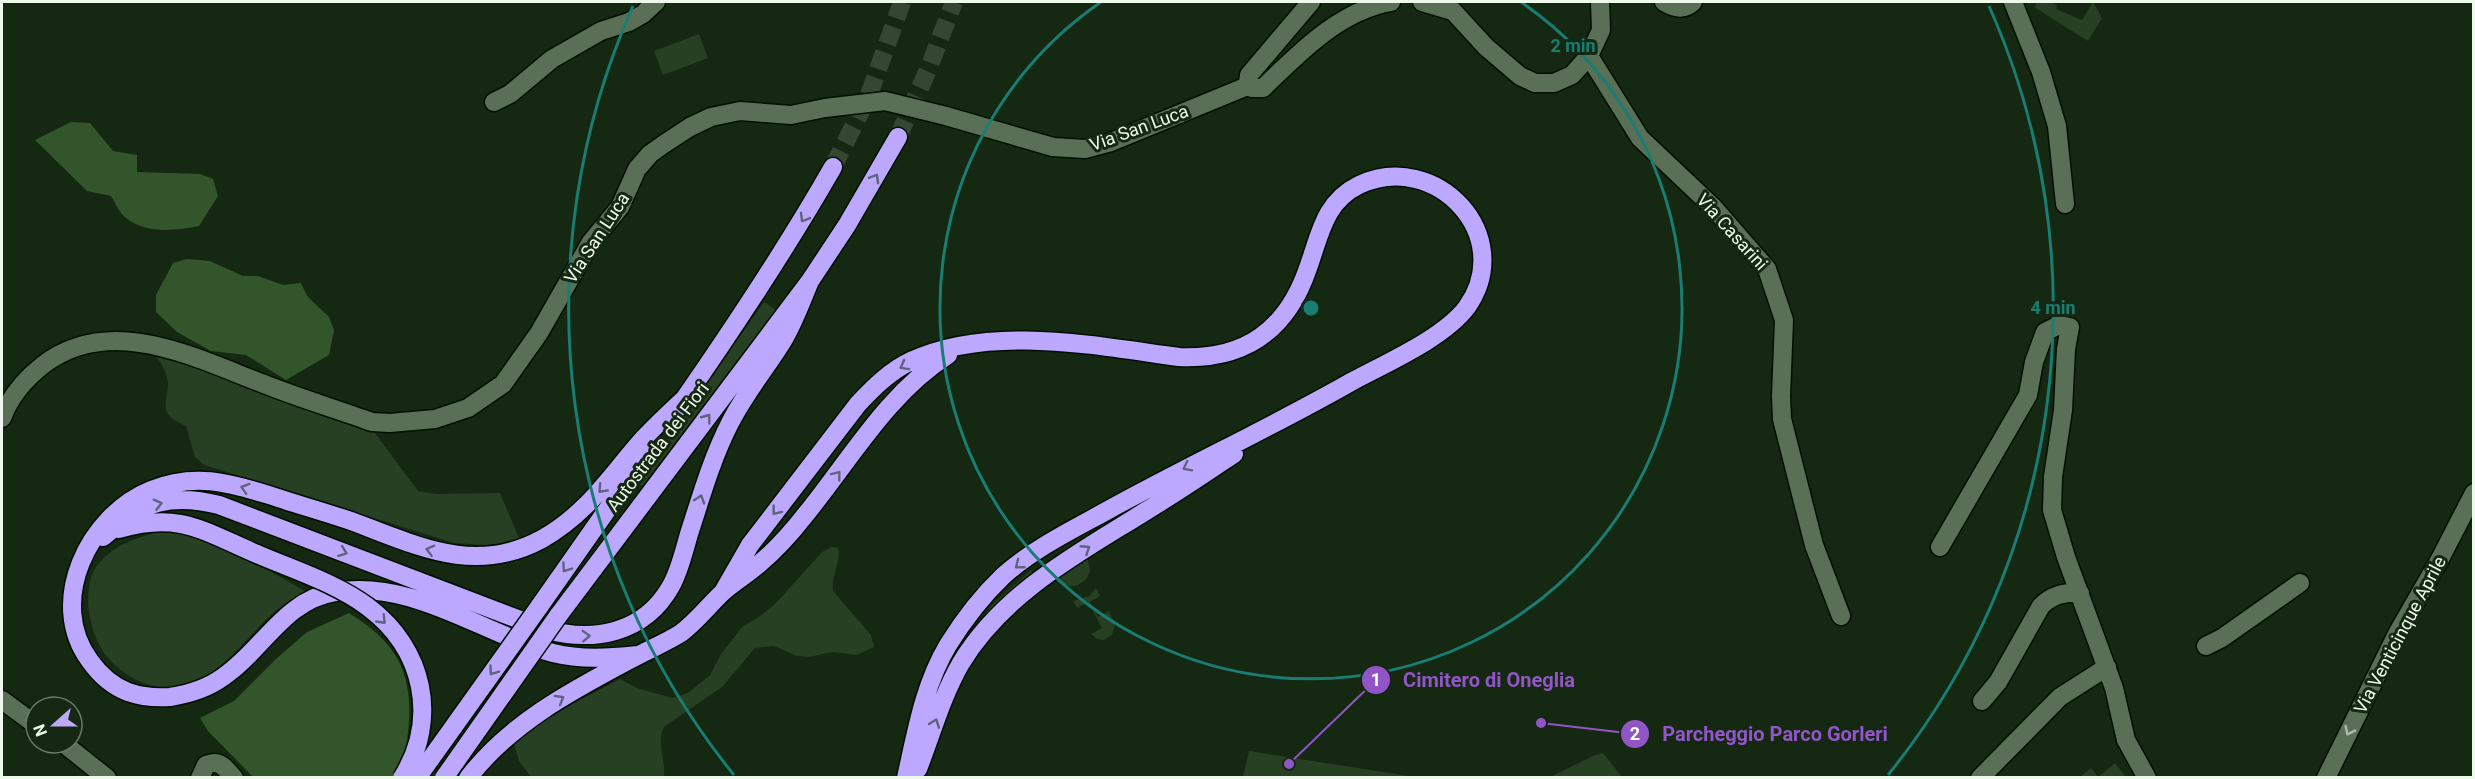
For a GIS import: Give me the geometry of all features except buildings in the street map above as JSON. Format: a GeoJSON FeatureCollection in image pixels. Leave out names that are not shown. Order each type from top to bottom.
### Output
{"type":"FeatureCollection","features":[{"type":"Feature","properties":{"kind":"highway","name":"Autostrada dei Fiori"},"geometry":{"type":"LineString","coordinates":[[444,777],[558,616],[810,281],[852,216],[898,137]]}},
{"type":"Feature","properties":{"kind":"highway","name":"Autostrada dei Fiori"},"geometry":{"type":"LineString","coordinates":[[417,777],[749,307],[833,167]]}},
{"type":"Feature","properties":{"kind":"highway"},"geometry":{"type":"LineString","coordinates":[[468,777],[507,735],[535,714],[638,655],[658,647],[682,632],[705,613],[723,592],[750,545],[838,429],[876,385],[911,362],[931,354],[995,341],[1030,340],[1200,358],[1232,352],[1260,338],[1293,304],[1327,214],[1344,194],[1370,181],[1400,176],[1415,177],[1445,190],[1465,210],[1477,234],[1480,247],[1480,277],[1471,300],[1457,319],[1446,328],[1296,413],[1164,479],[1042,548],[1004,576],[963,623],[934,674],[924,702],[906,777]]}},
{"type":"Feature","properties":{"kind":"highway"},"geometry":{"type":"LineString","coordinates":[[86,551],[137,511],[156,504],[186,499],[202,501],[241,513],[544,630],[582,637],[617,631],[648,614],[672,585],[714,460],[730,423],[783,340],[810,281]]}},
{"type":"Feature","properties":{"kind":"highway"},"geometry":{"type":"LineString","coordinates":[[723,592],[760,564],[788,536],[874,426],[911,384],[927,369],[959,348]]}},
{"type":"Feature","properties":{"kind":"highway"},"geometry":{"type":"LineString","coordinates":[[638,655],[605,659],[581,658],[554,653],[414,599],[380,590],[354,590],[331,592],[300,606],[287,615],[221,679],[194,692],[179,696],[146,697],[131,693],[106,679],[87,656],[80,644],[72,615],[73,597],[86,551],[99,529],[122,505],[153,489],[198,480],[231,483],[348,520],[420,548],[454,556],[484,557],[515,551],[542,539],[571,519],[615,475],[642,440],[684,399]]}},
{"type":"Feature","properties":{"kind":"highway"},"geometry":{"type":"LineString","coordinates":[[913,777],[949,685],[961,663],[977,640],[1006,607],[1044,576],[1296,413]]}},
{"type":"Feature","properties":{"kind":"highway"},"geometry":{"type":"LineString","coordinates":[[108,533],[153,521],[195,527],[353,597],[369,608],[399,640],[412,662],[421,687],[423,709],[418,748],[402,777]]}},
{"type":"Feature","properties":{"kind":"street"},"geometry":{"type":"LineString","coordinates":[[494,102],[510,94],[552,58],[601,31],[630,22],[656,2]]}},
{"type":"Feature","properties":{"kind":"street"},"geometry":{"type":"LineString","coordinates":[[1250,86],[1249,75],[1311,2]]}},
{"type":"Feature","properties":{"kind":"street","name":"Via San Luca"},"geometry":{"type":"LineString","coordinates":[[2,418],[23,384],[48,362],[78,347],[123,340],[153,345],[209,362],[266,385],[372,422],[390,423],[435,419],[468,408],[503,384],[539,333],[591,242],[620,207],[637,169],[650,154],[664,144],[711,117],[740,111],[791,115],[825,108],[885,101],[1053,147],[1084,150],[1250,86],[1256,89],[1263,88],[1305,47],[1327,30],[1352,16],[1391,2]]}},
{"type":"Feature","properties":{"kind":"street"},"geometry":{"type":"LineString","coordinates":[[1422,2],[1453,11],[1520,76],[1535,83],[1554,82],[1572,75],[1589,56],[1601,30],[1600,2]]}},
{"type":"Feature","properties":{"kind":"street"},"geometry":{"type":"LineString","coordinates":[[1664,2],[1676,8],[1683,8],[1693,2]]}},
{"type":"Feature","properties":{"kind":"street"},"geometry":{"type":"LineString","coordinates":[[2013,2],[2041,72],[2057,126],[2065,204]]}},
{"type":"Feature","properties":{"kind":"street","name":"Via Casarini"},"geometry":{"type":"LineString","coordinates":[[1589,56],[1640,138],[1713,207],[1767,269],[1784,320],[1782,420],[1814,545],[1841,616]]}},
{"type":"Feature","properties":{"kind":"street"},"geometry":{"type":"LineString","coordinates":[[1940,546],[2028,395],[2034,362],[2045,332],[2059,325],[2070,327],[2066,349],[2063,410],[2053,477],[2052,510],[2066,557],[2114,688],[2126,740],[2146,777]]}},
{"type":"Feature","properties":{"kind":"street","name":"Via Venticinque Aprile"},"geometry":{"type":"LineString","coordinates":[[2326,777],[2398,632],[2440,559],[2474,493]]}},
{"type":"Feature","properties":{"kind":"street"},"geometry":{"type":"LineString","coordinates":[[2206,646],[2222,638],[2300,583]]}},
{"type":"Feature","properties":{"kind":"street"},"geometry":{"type":"LineString","coordinates":[[1982,701],[1998,682],[2041,606],[2048,599],[2061,594],[2080,593]]}},
{"type":"Feature","properties":{"kind":"street"},"geometry":{"type":"LineString","coordinates":[[1980,777],[2060,698],[2107,667]]}},
{"type":"Feature","properties":{"kind":"street"},"geometry":{"type":"LineString","coordinates":[[2,700],[24,716]]}},
{"type":"Feature","properties":{"kind":"street"},"geometry":{"type":"LineString","coordinates":[[79,755],[107,777]]}},
{"type":"Feature","properties":{"kind":"street"},"geometry":{"type":"LineString","coordinates":[[200,777],[206,765],[216,763],[225,767],[234,777]]}},
{"type":"Feature","properties":{"kind":"green space"},"geometry":{"type":"Polygon","coordinates":[[[2037,2],[2057,5],[2056,9],[2082,20],[2093,2],[2102,18],[2088,41],[2034,7],[2037,2]]]}},
{"type":"Feature","properties":{"kind":"green space"},"geometry":{"type":"Polygon","coordinates":[[[699,34],[708,58],[663,75],[654,51],[699,34]]]}},
{"type":"Feature","properties":{"kind":"green space"},"geometry":{"type":"Polygon","coordinates":[[[71,122],[90,123],[113,151],[137,155],[137,172],[200,174],[213,179],[218,196],[199,226],[168,230],[147,228],[129,220],[111,196],[87,191],[35,140],[71,122]]]}},
{"type":"Feature","properties":{"kind":"green space"},"geometry":{"type":"Polygon","coordinates":[[[187,259],[210,261],[243,276],[258,276],[283,285],[301,283],[307,296],[329,317],[334,330],[329,355],[286,380],[246,355],[211,351],[177,332],[156,312],[156,295],[173,263],[187,259]]]}},
{"type":"Feature","properties":{"kind":"green space"},"geometry":{"type":"Polygon","coordinates":[[[764,302],[776,310],[642,486],[637,483],[764,302]]]}},
{"type":"Feature","properties":{"kind":"green space"},"geometry":{"type":"Polygon","coordinates":[[[154,353],[214,372],[249,388],[372,429],[418,491],[436,494],[500,493],[519,538],[496,544],[454,543],[204,465],[195,457],[186,426],[172,418],[166,410],[168,380],[154,353]]]}},
{"type":"Feature","properties":{"kind":"green space"},"geometry":{"type":"Polygon","coordinates":[[[159,532],[179,534],[217,544],[253,561],[305,591],[275,612],[226,661],[197,682],[186,686],[162,688],[139,681],[119,668],[103,651],[89,613],[89,585],[99,563],[112,551],[135,539],[159,532]]]}},
{"type":"Feature","properties":{"kind":"green space"},"geometry":{"type":"Polygon","coordinates":[[[832,547],[838,548],[839,554],[833,591],[871,635],[874,647],[857,655],[833,652],[809,657],[797,656],[774,646],[755,648],[722,687],[664,727],[661,746],[664,777],[531,777],[519,761],[514,744],[532,725],[620,679],[637,688],[672,698],[688,693],[710,675],[721,654],[743,626],[776,603],[822,552],[832,547]]]}},
{"type":"Feature","properties":{"kind":"green space"},"geometry":{"type":"Polygon","coordinates":[[[1087,555],[1090,571],[1084,581],[1068,586],[1058,582],[1054,577],[1087,555]]]}},
{"type":"Feature","properties":{"kind":"green space"},"geometry":{"type":"Polygon","coordinates":[[[1031,570],[1033,575],[967,639],[992,605],[1031,570]]]}},
{"type":"Feature","properties":{"kind":"green space"},"geometry":{"type":"Polygon","coordinates":[[[1096,588],[1100,596],[1090,602],[1098,617],[1109,611],[1115,625],[1112,635],[1104,640],[1097,639],[1091,634],[1102,628],[1088,602],[1077,608],[1073,601],[1089,596],[1096,588]]]}},
{"type":"Feature","properties":{"kind":"green space"},"geometry":{"type":"Polygon","coordinates":[[[349,613],[388,645],[403,670],[409,701],[409,720],[405,750],[397,769],[392,777],[253,777],[208,731],[200,718],[234,701],[307,632],[349,613]]]}},
{"type":"Feature","properties":{"kind":"green space"},"geometry":{"type":"Polygon","coordinates":[[[1249,751],[1415,777],[1243,777],[1249,751]]]}},
{"type":"Feature","properties":{"kind":"green space"},"geometry":{"type":"Polygon","coordinates":[[[1603,753],[1622,777],[1550,777],[1595,755],[1603,753]]]}},
{"type":"Feature","properties":{"kind":"green space"},"geometry":{"type":"Polygon","coordinates":[[[2115,763],[2126,777],[2098,777],[2115,763]]]}},
{"type":"Feature","properties":{"kind":"green space"},"geometry":{"type":"Polygon","coordinates":[[[2091,768],[2098,777],[2080,777],[2091,768]]]}},
{"type":"Feature","properties":{"kind":"tunnel"},"geometry":{"type":"LineString","coordinates":[[833,167],[869,95],[902,2]]}},
{"type":"Feature","properties":{"kind":"tunnel"},"geometry":{"type":"LineString","coordinates":[[898,137],[928,70],[954,2]]}},
{"type":"Feature","properties":{"kind":"place","name":"Parcheggio Parco Gorleri"},"geometry":{"type":"Point","coordinates":[1541,723]}},
{"type":"Feature","properties":{"kind":"place","name":"Cimitero di Oneglia"},"geometry":{"type":"Point","coordinates":[1289,764]}}]}
